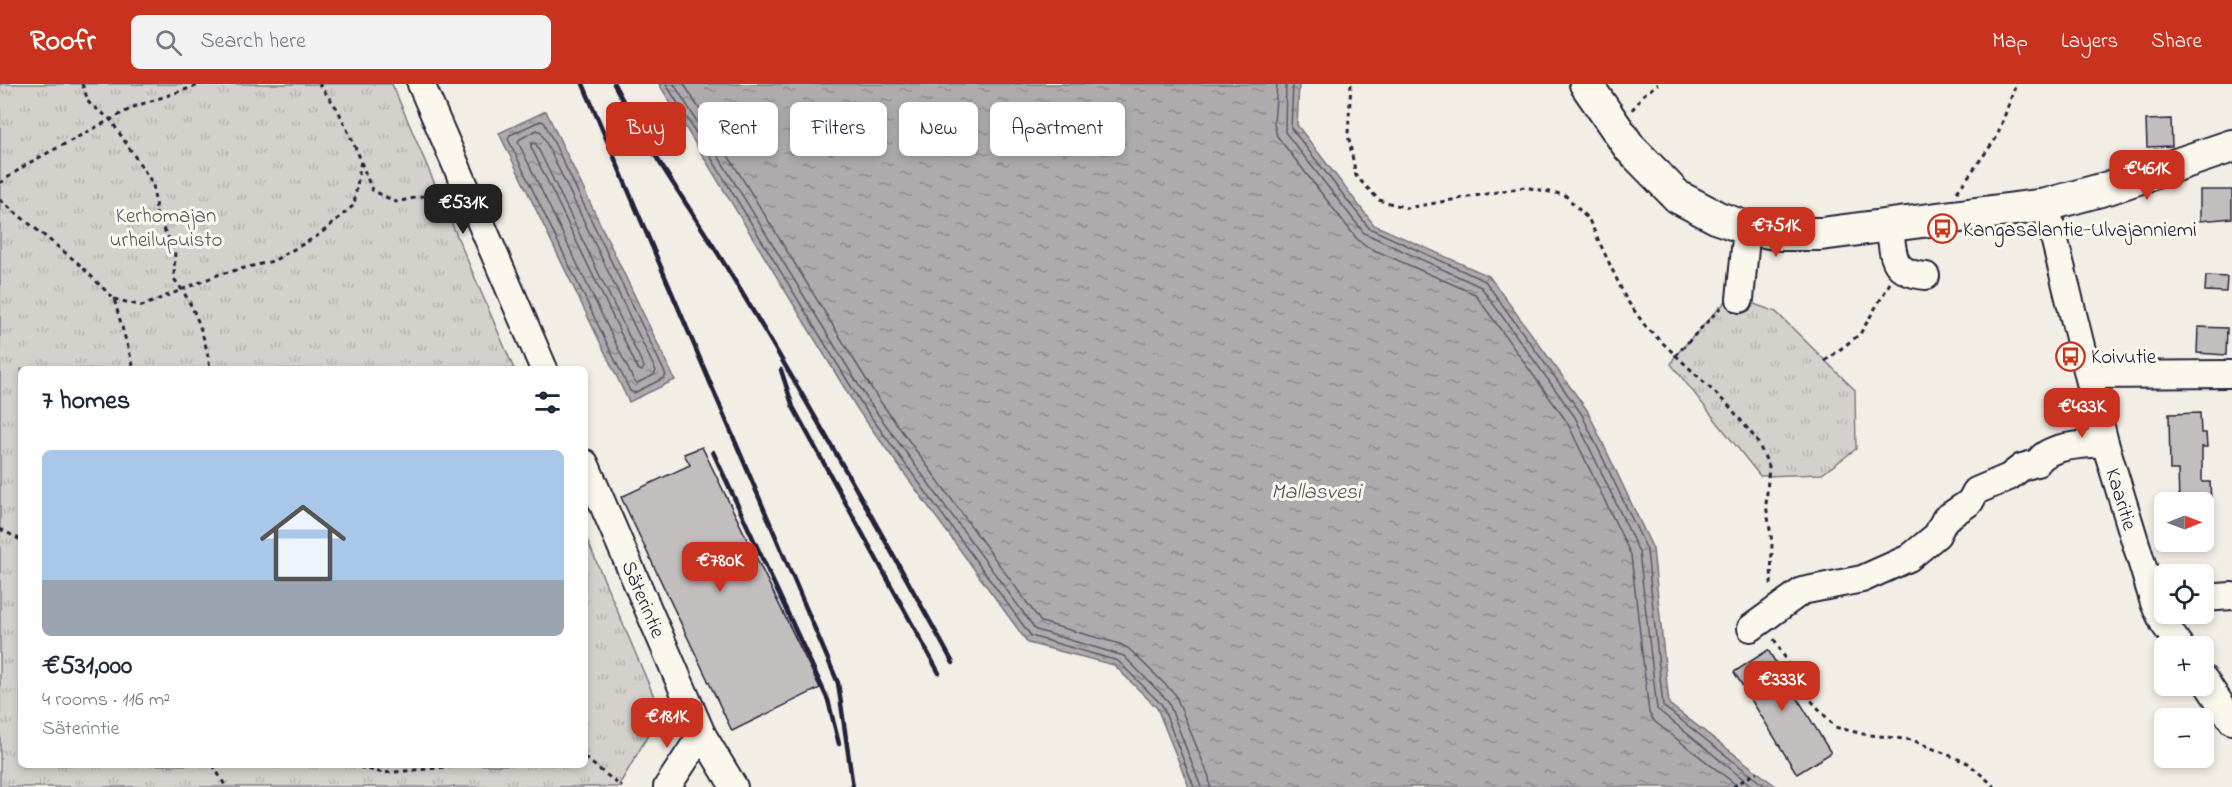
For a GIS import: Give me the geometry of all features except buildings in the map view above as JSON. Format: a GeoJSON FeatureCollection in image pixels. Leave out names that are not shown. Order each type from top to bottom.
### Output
{"type":"FeatureCollection","features":[{"type":"Feature","properties":{"kind":"main road"},"geometry":{"type":"LineString","coordinates":[[1586,84],[1630,148],[1678,197],[1718,218],[1747,228],[1781,234],[1821,234],[2046,205],[2108,188],[2232,146]]}},
{"type":"Feature","properties":{"kind":"street"},"geometry":{"type":"LineString","coordinates":[[421,84],[543,366]]}},
{"type":"Feature","properties":{"kind":"street","name":"Kaaritie"},"geometry":{"type":"LineString","coordinates":[[2046,205],[2091,375],[2105,443],[2154,588]]}},
{"type":"Feature","properties":{"kind":"street"},"geometry":{"type":"LineString","coordinates":[[1890,225],[1892,253],[1899,268],[1911,275],[1926,276]]}},
{"type":"Feature","properties":{"kind":"street"},"geometry":{"type":"LineString","coordinates":[[1740,299],[1747,228]]}},
{"type":"Feature","properties":{"kind":"street"},"geometry":{"type":"LineString","coordinates":[[2091,375],[2232,374]]}},
{"type":"Feature","properties":{"kind":"street"},"geometry":{"type":"LineString","coordinates":[[1751,628],[1802,591],[1862,579],[1909,558],[1937,535],[1945,519],[1970,501],[1976,491],[2009,477],[2022,467],[2037,463],[2041,456],[2061,448],[2105,443]]}},
{"type":"Feature","properties":{"kind":"street","name":"Säterintie"},"geometry":{"type":"LineString","coordinates":[[588,470],[702,734],[734,787]]}},
{"type":"Feature","properties":{"kind":"street"},"geometry":{"type":"LineString","coordinates":[[2214,597],[2232,596]]}},
{"type":"Feature","properties":{"kind":"street"},"geometry":{"type":"LineString","coordinates":[[2214,694],[2232,721]]}},
{"type":"Feature","properties":{"kind":"street"},"geometry":{"type":"LineString","coordinates":[[667,787],[702,734]]}},
{"type":"Feature","properties":{"kind":"path"},"geometry":{"type":"LineString","coordinates":[[82,84],[89,103],[110,118],[153,184],[157,218],[175,249],[174,279],[183,290],[207,346],[210,366]]}},
{"type":"Feature","properties":{"kind":"path"},"geometry":{"type":"LineString","coordinates":[[0,183],[27,164],[110,118],[136,106],[202,84]]}},
{"type":"Feature","properties":{"kind":"path"},"geometry":{"type":"LineString","coordinates":[[319,84],[338,110],[372,190],[396,202],[466,187]]}},
{"type":"Feature","properties":{"kind":"path"},"geometry":{"type":"LineString","coordinates":[[1352,84],[1348,134],[1356,176],[1379,200],[1407,208],[1525,188],[1565,195],[1590,220],[1626,299],[1646,327],[1730,407],[1756,439],[1769,466],[1766,505],[1772,542],[1774,643],[1809,698],[1835,727],[1863,734],[1912,740],[1968,763],[1995,787]]}},
{"type":"Feature","properties":{"kind":"path"},"geometry":{"type":"LineString","coordinates":[[1617,129],[1643,95],[1658,84]]}},
{"type":"Feature","properties":{"kind":"path"},"geometry":{"type":"LineString","coordinates":[[1957,217],[1955,195],[1997,137],[2016,84]]}},
{"type":"Feature","properties":{"kind":"path"},"geometry":{"type":"LineString","coordinates":[[114,299],[142,306],[220,274],[273,261],[319,235],[354,206],[361,160]]}},
{"type":"Feature","properties":{"kind":"path"},"geometry":{"type":"LineString","coordinates":[[0,200],[78,263],[114,299],[133,366]]}},
{"type":"Feature","properties":{"kind":"path"},"geometry":{"type":"LineString","coordinates":[[1825,361],[1860,334],[1899,268]]}},
{"type":"Feature","properties":{"kind":"path"},"geometry":{"type":"LineString","coordinates":[[1675,356],[1727,300],[1740,299]]}},
{"type":"Feature","properties":{"kind":"path"},"geometry":{"type":"LineString","coordinates":[[0,529],[18,538]]}},
{"type":"Feature","properties":{"kind":"path"},"geometry":{"type":"LineString","coordinates":[[588,760],[622,787]]}},
{"type":"Feature","properties":{"kind":"path"},"geometry":{"type":"LineString","coordinates":[[215,768],[226,787]]}},
{"type":"Feature","properties":{"kind":"path"},"geometry":{"type":"LineString","coordinates":[[363,768],[383,773],[437,768]]}},
{"type":"Feature","properties":{"kind":"path"},"geometry":{"type":"LineString","coordinates":[[1732,787],[1756,772]]}},
{"type":"Feature","properties":{"kind":"green space","name":"Kerhomajan urheilupuisto"},"geometry":{"type":"Polygon","coordinates":[[[0,84],[392,84],[513,366],[18,366],[18,768],[588,768],[588,542],[661,713],[618,787],[0,787],[0,84]]]}},
{"type":"Feature","properties":{"kind":"green space"},"geometry":{"type":"Polygon","coordinates":[[[1740,299],[1776,312],[1855,390],[1856,449],[1822,474],[1760,476],[1671,364],[1675,356],[1727,300],[1740,299]]]}},
{"type":"Feature","properties":{"kind":"water","name":"Mallasvesi"},"geometry":{"type":"Polygon","coordinates":[[[659,84],[1299,84],[1297,125],[1374,225],[1489,276],[1587,410],[1653,549],[1669,704],[1777,787],[1189,787],[1157,708],[1114,665],[1028,643],[858,410],[703,156],[778,156],[778,102],[698,102],[698,148],[686,128],[686,102],[670,102],[659,84]]]}},
{"type":"Feature","properties":{"kind":"water"},"geometry":{"type":"Polygon","coordinates":[[[546,111],[675,380],[629,402],[499,133],[546,111]]]}},
{"type":"Feature","properties":{"kind":"railway"},"geometry":{"type":"LineString","coordinates":[[583,84],[838,683],[853,787]]}},
{"type":"Feature","properties":{"kind":"railway"},"geometry":{"type":"LineString","coordinates":[[614,84],[641,133],[716,249],[788,370],[953,663]]}},
{"type":"Feature","properties":{"kind":"railway"},"geometry":{"type":"LineString","coordinates":[[781,370],[793,407],[939,673]]}},
{"type":"Feature","properties":{"kind":"railway"},"geometry":{"type":"LineString","coordinates":[[713,452],[828,700],[839,744]]}},
{"type":"Feature","properties":{"kind":"place","name":"Kangasalantie-Ulvajanniemi"},"geometry":{"type":"Point","coordinates":[1942,229]}},
{"type":"Feature","properties":{"kind":"place","name":"Koivutie"},"geometry":{"type":"Point","coordinates":[2070,356]}}]}
